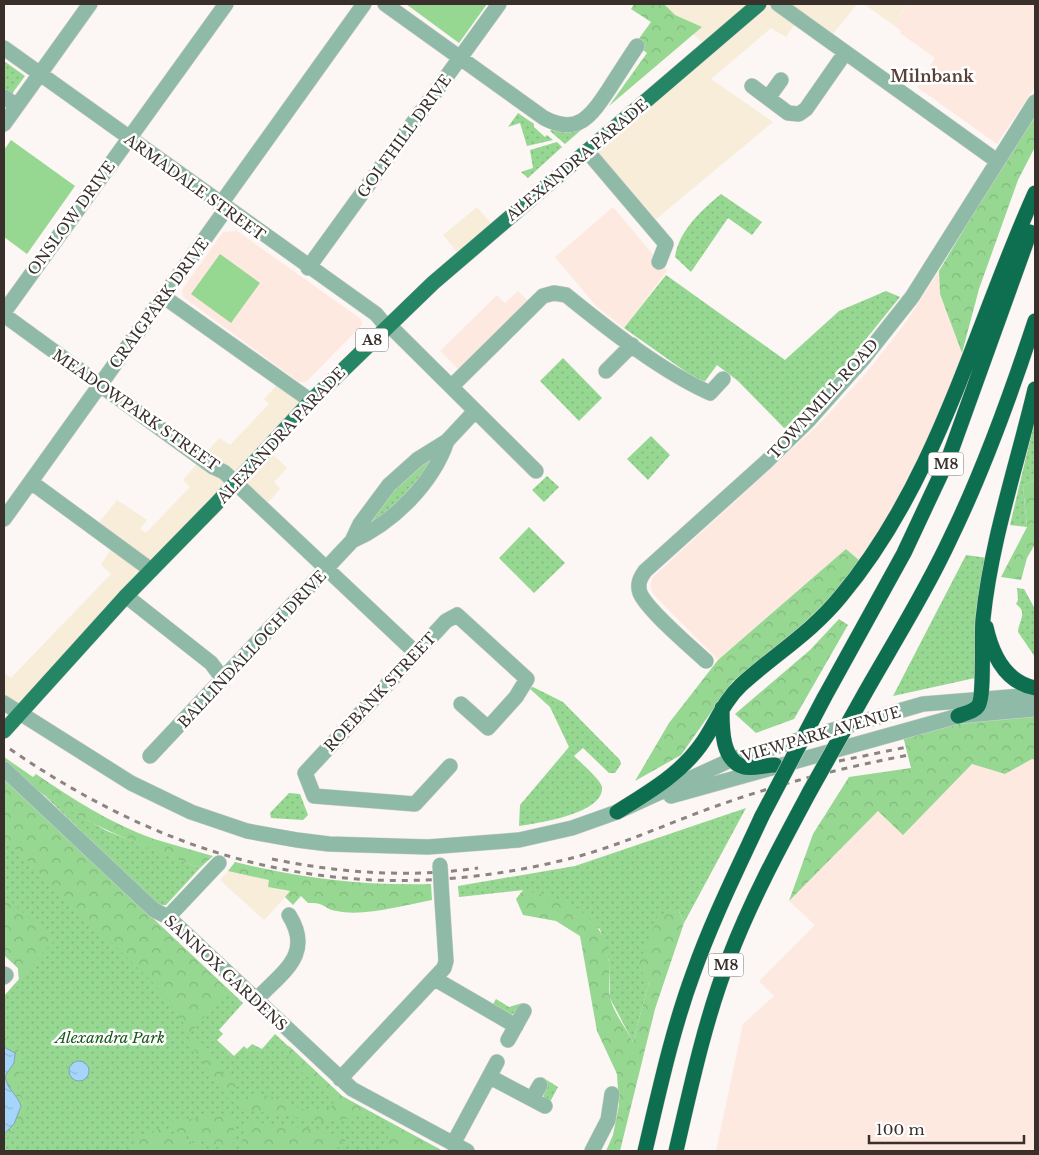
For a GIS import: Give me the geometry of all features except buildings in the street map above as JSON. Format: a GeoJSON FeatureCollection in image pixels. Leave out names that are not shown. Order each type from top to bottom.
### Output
{"type":"FeatureCollection","features":[{"type":"Feature","properties":{"kind":"highway"},"geometry":{"type":"LineString","coordinates":[[617,812],[670,778],[700,746],[722,707],[740,686],[820,620],[841,596],[882,541],[937,435],[1035,193]]}},
{"type":"Feature","properties":{"kind":"highway","name":"M8"},"geometry":{"type":"LineString","coordinates":[[645,1151],[667,1056],[692,974],[762,816],[824,698],[904,553],[949,457],[1035,217]]}},
{"type":"Feature","properties":{"kind":"highway","name":"M8"},"geometry":{"type":"LineString","coordinates":[[676,1151],[700,1049],[728,959],[756,895],[810,791],[951,538],[998,424],[1035,321]]}},
{"type":"Feature","properties":{"kind":"highway"},"geometry":{"type":"LineString","coordinates":[[958,716],[974,710],[982,698],[981,641],[983,616],[1008,493],[1035,389]]}},
{"type":"Feature","properties":{"kind":"highway"},"geometry":{"type":"LineString","coordinates":[[983,616],[989,641],[1000,663],[1015,680],[1035,688]]}},
{"type":"Feature","properties":{"kind":"highway"},"geometry":{"type":"LineString","coordinates":[[722,707],[722,737],[733,759],[744,767],[775,765]]}},
{"type":"Feature","properties":{"kind":"main road","name":"ALEXANDRA PARADE"},"geometry":{"type":"LineString","coordinates":[[4,731],[126,596],[216,505],[234,483],[311,401],[387,325],[759,4]]}},
{"type":"Feature","properties":{"kind":"street"},"geometry":{"type":"LineString","coordinates":[[4,124],[90,4]]}},
{"type":"Feature","properties":{"kind":"street","name":"ONSLOW DRIVE"},"geometry":{"type":"LineString","coordinates":[[4,312],[226,4]]}},
{"type":"Feature","properties":{"kind":"street","name":"CRAIGPARK DRIVE"},"geometry":{"type":"LineString","coordinates":[[4,519],[164,297],[223,207],[364,4]]}},
{"type":"Feature","properties":{"kind":"street"},"geometry":{"type":"LineString","coordinates":[[385,4],[544,118],[561,125],[578,123],[592,114],[637,46]]}},
{"type":"Feature","properties":{"kind":"street","name":"GOLFHILL DRIVE"},"geometry":{"type":"LineString","coordinates":[[308,268],[499,4]]}},
{"type":"Feature","properties":{"kind":"street"},"geometry":{"type":"LineString","coordinates":[[778,4],[997,161]]}},
{"type":"Feature","properties":{"kind":"street","name":"ARMADALE STREET"},"geometry":{"type":"LineString","coordinates":[[4,48],[308,268],[315,270],[376,314],[452,386],[536,471]]}},
{"type":"Feature","properties":{"kind":"street"},"geometry":{"type":"LineString","coordinates":[[752,86],[788,113],[794,115],[803,112],[845,53]]}},
{"type":"Feature","properties":{"kind":"street"},"geometry":{"type":"LineString","coordinates":[[768,98],[781,80]]}},
{"type":"Feature","properties":{"kind":"street"},"geometry":{"type":"LineString","coordinates":[[4,97],[17,106]]}},
{"type":"Feature","properties":{"kind":"street","name":"TOWNMILL ROAD"},"geometry":{"type":"LineString","coordinates":[[706,661],[646,602],[638,586],[639,578],[801,428],[862,359],[912,297],[1035,102]]}},
{"type":"Feature","properties":{"kind":"street"},"geometry":{"type":"LineString","coordinates":[[587,151],[666,244],[659,262]]}},
{"type":"Feature","properties":{"kind":"street"},"geometry":{"type":"LineString","coordinates":[[452,386],[543,296],[548,294],[566,295],[632,345],[694,386],[710,393],[723,379]]}},
{"type":"Feature","properties":{"kind":"street"},"geometry":{"type":"LineString","coordinates":[[164,297],[311,401]]}},
{"type":"Feature","properties":{"kind":"street","name":"MEADOWPARK STREET"},"geometry":{"type":"LineString","coordinates":[[4,315],[213,467],[224,472],[416,653]]}},
{"type":"Feature","properties":{"kind":"street"},"geometry":{"type":"LineString","coordinates":[[606,371],[632,345]]}},
{"type":"Feature","properties":{"kind":"street","name":"BALLINDALLOCH DRIVE"},"geometry":{"type":"LineString","coordinates":[[150,756],[352,541],[360,524],[389,485],[418,459],[447,441],[476,411]]}},
{"type":"Feature","properties":{"kind":"street","name":"BALLINDALLOCH DRIVE"},"geometry":{"type":"LineString","coordinates":[[352,541],[367,534],[387,520],[417,490],[442,456],[447,441]]}},
{"type":"Feature","properties":{"kind":"street"},"geometry":{"type":"LineString","coordinates":[[31,482],[151,570]]}},
{"type":"Feature","properties":{"kind":"street"},"geometry":{"type":"LineString","coordinates":[[126,596],[211,663],[223,679]]}},
{"type":"Feature","properties":{"kind":"street","name":"ROEBANK STREET"},"geometry":{"type":"LineString","coordinates":[[450,766],[415,804],[314,796],[305,773],[416,653],[446,622],[457,615],[527,679],[516,697],[488,728],[461,704]]}},
{"type":"Feature","properties":{"kind":"street","name":"VIEWPARK AVENUE"},"geometry":{"type":"LineString","coordinates":[[617,812],[733,759],[923,704],[1035,695]]}},
{"type":"Feature","properties":{"kind":"street","name":"VIEWPARK AVENUE"},"geometry":{"type":"LineString","coordinates":[[4,703],[88,758],[163,800],[191,812],[247,831],[329,844],[440,846],[519,840],[572,828],[617,812],[775,765],[958,716],[1035,709]]}},
{"type":"Feature","properties":{"kind":"street","name":"SANNOX GARDENS"},"geometry":{"type":"LineString","coordinates":[[4,769],[154,910],[168,917],[340,1079],[352,1088],[467,1151]]}},
{"type":"Feature","properties":{"kind":"street"},"geometry":{"type":"LineString","coordinates":[[340,1079],[435,979],[446,961],[440,846]]}},
{"type":"Feature","properties":{"kind":"street"},"geometry":{"type":"LineString","coordinates":[[168,917],[219,862]]}},
{"type":"Feature","properties":{"kind":"street"},"geometry":{"type":"LineString","coordinates":[[256,1000],[293,961],[298,950],[296,926],[289,915]]}},
{"type":"Feature","properties":{"kind":"street"},"geometry":{"type":"LineString","coordinates":[[4,974],[6,975],[4,977]]}},
{"type":"Feature","properties":{"kind":"street"},"geometry":{"type":"LineString","coordinates":[[435,979],[516,1026]]}},
{"type":"Feature","properties":{"kind":"street"},"geometry":{"type":"LineString","coordinates":[[508,1040],[524,1011]]}},
{"type":"Feature","properties":{"kind":"street"},"geometry":{"type":"LineString","coordinates":[[453,1144],[497,1062]]}},
{"type":"Feature","properties":{"kind":"street"},"geometry":{"type":"LineString","coordinates":[[490,1076],[539,1103],[540,1085]]}},
{"type":"Feature","properties":{"kind":"street"},"geometry":{"type":"LineString","coordinates":[[592,1151],[608,1120],[612,1094]]}},
{"type":"Feature","properties":{"kind":"shaded area"},"geometry":{"type":"Polygon","coordinates":[[[662,4],[857,4],[829,39],[799,18],[786,37],[771,28],[711,79],[773,122],[656,219],[592,147],[708,48],[662,4]]]}},
{"type":"Feature","properties":{"kind":"shaded area"},"geometry":{"type":"Polygon","coordinates":[[[864,4],[910,4],[899,15],[901,17],[895,26],[864,4]]]}},
{"type":"Feature","properties":{"kind":"shaded area"},"geometry":{"type":"Polygon","coordinates":[[[910,4],[1035,4],[1035,87],[997,144],[917,87],[935,58],[900,33],[901,31],[895,26],[901,17],[899,16],[910,4]]]}},
{"type":"Feature","properties":{"kind":"shaded area"},"geometry":{"type":"Polygon","coordinates":[[[477,207],[495,228],[462,258],[443,235],[477,207]]]}},
{"type":"Feature","properties":{"kind":"shaded area"},"geometry":{"type":"Polygon","coordinates":[[[613,207],[667,271],[624,328],[597,307],[555,257],[613,207]]]}},
{"type":"Feature","properties":{"kind":"shaded area"},"geometry":{"type":"Polygon","coordinates":[[[237,231],[361,319],[362,325],[306,382],[299,382],[183,297],[182,290],[223,232],[237,231]]]}},
{"type":"Feature","properties":{"kind":"shaded area"},"geometry":{"type":"Polygon","coordinates":[[[939,271],[940,294],[962,353],[934,428],[900,498],[860,561],[846,549],[718,660],[653,594],[650,584],[653,577],[819,424],[866,373],[904,325],[939,271]]]}},
{"type":"Feature","properties":{"kind":"shaded area"},"geometry":{"type":"Polygon","coordinates":[[[518,291],[528,301],[458,369],[440,351],[497,295],[505,303],[518,291]]]}},
{"type":"Feature","properties":{"kind":"shaded area"},"geometry":{"type":"Polygon","coordinates":[[[282,380],[312,400],[267,449],[287,468],[274,482],[280,489],[263,508],[235,483],[18,711],[4,702],[4,673],[11,678],[111,574],[101,565],[115,542],[95,528],[117,500],[147,520],[140,529],[146,533],[190,487],[183,480],[219,438],[230,445],[269,404],[264,399],[282,380]]]}},
{"type":"Feature","properties":{"kind":"shaded area"},"geometry":{"type":"Polygon","coordinates":[[[1032,759],[1035,760],[1035,1151],[716,1151],[743,1024],[774,996],[759,981],[815,925],[789,901],[878,811],[903,834],[972,764],[1005,774],[1032,759]]]}},
{"type":"Feature","properties":{"kind":"shaded area"},"geometry":{"type":"Polygon","coordinates":[[[228,871],[270,880],[268,887],[290,892],[264,920],[220,880],[228,871]]]}},
{"type":"Feature","properties":{"kind":"green space"},"geometry":{"type":"Polygon","coordinates":[[[406,4],[487,4],[459,43],[406,4]]]}},
{"type":"Feature","properties":{"kind":"green space"},"geometry":{"type":"Polygon","coordinates":[[[634,4],[664,4],[675,15],[702,27],[609,106],[647,53],[635,44],[651,22],[631,9],[634,4]]]}},
{"type":"Feature","properties":{"kind":"green space"},"geometry":{"type":"Polygon","coordinates":[[[4,61],[25,76],[11,95],[4,90],[4,61]]]}},
{"type":"Feature","properties":{"kind":"green space"},"geometry":{"type":"Polygon","coordinates":[[[518,113],[534,124],[534,127],[545,137],[547,135],[553,140],[527,146],[520,123],[508,127],[518,113]]]}},
{"type":"Feature","properties":{"kind":"green space"},"geometry":{"type":"Polygon","coordinates":[[[1035,117],[1035,147],[1018,180],[979,289],[962,353],[940,294],[939,271],[1007,157],[1035,117]]]}},
{"type":"Feature","properties":{"kind":"green space"},"geometry":{"type":"Polygon","coordinates":[[[595,118],[565,144],[550,131],[554,127],[595,118]]]}},
{"type":"Feature","properties":{"kind":"green space"},"geometry":{"type":"Polygon","coordinates":[[[11,140],[75,186],[27,254],[4,237],[4,150],[11,140]]]}},
{"type":"Feature","properties":{"kind":"green space"},"geometry":{"type":"Polygon","coordinates":[[[557,142],[562,147],[528,178],[521,172],[533,168],[530,150],[557,142]]]}},
{"type":"Feature","properties":{"kind":"green space"},"geometry":{"type":"Polygon","coordinates":[[[721,194],[762,222],[752,235],[728,218],[691,272],[675,257],[677,247],[692,221],[721,194]]]}},
{"type":"Feature","properties":{"kind":"green space"},"geometry":{"type":"Polygon","coordinates":[[[220,254],[260,283],[231,323],[191,294],[220,254]]]}},
{"type":"Feature","properties":{"kind":"green space"},"geometry":{"type":"Polygon","coordinates":[[[666,275],[785,360],[839,311],[886,291],[900,297],[828,386],[790,426],[784,428],[738,381],[717,365],[703,384],[624,328],[666,275]]]}},
{"type":"Feature","properties":{"kind":"green space"},"geometry":{"type":"Polygon","coordinates":[[[563,358],[602,398],[579,421],[540,381],[563,358]]]}},
{"type":"Feature","properties":{"kind":"green space"},"geometry":{"type":"Polygon","coordinates":[[[1035,419],[1035,479],[1023,486],[1027,527],[1010,525],[1035,419]]]}},
{"type":"Feature","properties":{"kind":"green space"},"geometry":{"type":"Polygon","coordinates":[[[651,436],[670,455],[648,480],[627,459],[651,436]]]}},
{"type":"Feature","properties":{"kind":"green space"},"geometry":{"type":"Polygon","coordinates":[[[436,452],[406,495],[387,513],[364,526],[384,498],[436,452]]]}},
{"type":"Feature","properties":{"kind":"green space"},"geometry":{"type":"Polygon","coordinates":[[[547,476],[559,487],[544,502],[532,490],[547,476]]]}},
{"type":"Feature","properties":{"kind":"green space"},"geometry":{"type":"Polygon","coordinates":[[[1035,479],[1035,544],[1027,558],[1021,580],[1001,577],[1027,527],[1023,486],[1035,479]]]}},
{"type":"Feature","properties":{"kind":"green space"},"geometry":{"type":"Polygon","coordinates":[[[529,527],[565,563],[534,593],[499,558],[529,527]]]}},
{"type":"Feature","properties":{"kind":"green space"},"geometry":{"type":"Polygon","coordinates":[[[846,549],[860,561],[829,599],[799,628],[733,681],[681,755],[635,781],[669,723],[718,660],[846,549]]]}},
{"type":"Feature","properties":{"kind":"green space"},"geometry":{"type":"Polygon","coordinates":[[[966,555],[988,558],[976,620],[975,678],[893,696],[966,555]]]}},
{"type":"Feature","properties":{"kind":"green space"},"geometry":{"type":"Polygon","coordinates":[[[1017,588],[1024,589],[1035,609],[1035,657],[1018,632],[1022,610],[1016,604],[1018,600],[1017,588]]]}},
{"type":"Feature","properties":{"kind":"green space"},"geometry":{"type":"Polygon","coordinates":[[[839,619],[848,625],[794,719],[756,733],[735,714],[810,650],[839,619]]]}},
{"type":"Feature","properties":{"kind":"green space"},"geometry":{"type":"Polygon","coordinates":[[[533,687],[563,702],[620,760],[621,764],[615,773],[609,773],[583,748],[574,756],[601,784],[600,796],[592,804],[568,816],[519,826],[520,805],[569,747],[550,707],[529,688],[533,687]]]}},
{"type":"Feature","properties":{"kind":"green space"},"geometry":{"type":"Polygon","coordinates":[[[1035,712],[1035,760],[1032,759],[1005,774],[972,764],[903,835],[878,811],[789,901],[813,834],[849,777],[911,768],[903,736],[980,717],[1035,712]]]}},
{"type":"Feature","properties":{"kind":"green space"},"geometry":{"type":"Polygon","coordinates":[[[4,757],[33,777],[36,774],[78,802],[123,826],[154,839],[213,856],[200,868],[122,837],[72,812],[49,798],[4,765],[4,757]]]}},
{"type":"Feature","properties":{"kind":"green space","name":"Alexandra Park"},"geometry":{"type":"Polygon","coordinates":[[[4,778],[243,1003],[219,1030],[223,1034],[217,1040],[234,1056],[244,1046],[247,1049],[252,1044],[262,1049],[275,1034],[342,1096],[443,1151],[4,1151],[4,996],[19,979],[18,968],[4,955],[4,778]]]}},
{"type":"Feature","properties":{"kind":"green space"},"geometry":{"type":"Polygon","coordinates":[[[8,783],[228,990],[190,1033],[168,1000],[151,981],[4,838],[4,788],[8,783]]]}},
{"type":"Feature","properties":{"kind":"green space"},"geometry":{"type":"Polygon","coordinates":[[[289,793],[300,794],[308,815],[303,820],[271,818],[270,813],[289,793]]]}},
{"type":"Feature","properties":{"kind":"green space"},"geometry":{"type":"Polygon","coordinates":[[[45,796],[107,831],[200,868],[166,905],[158,905],[45,796]]]}},
{"type":"Feature","properties":{"kind":"green space"},"geometry":{"type":"Polygon","coordinates":[[[746,808],[684,923],[678,909],[649,982],[633,1042],[610,998],[609,961],[600,929],[523,890],[459,897],[458,886],[575,866],[746,808]]]}},
{"type":"Feature","properties":{"kind":"green space"},"geometry":{"type":"Polygon","coordinates":[[[235,862],[332,880],[381,884],[431,884],[432,900],[359,913],[332,910],[318,904],[308,903],[301,896],[293,905],[285,897],[290,891],[268,887],[269,880],[228,871],[235,862]]]}},
{"type":"Feature","properties":{"kind":"green space"},"geometry":{"type":"Polygon","coordinates":[[[523,890],[554,898],[568,904],[591,919],[600,931],[606,945],[609,962],[610,997],[617,1014],[633,1042],[649,982],[638,966],[658,916],[678,909],[684,923],[655,1009],[620,1151],[606,1151],[613,1135],[619,1105],[617,1074],[597,1031],[580,936],[556,921],[523,915],[516,899],[523,890]]]}},
{"type":"Feature","properties":{"kind":"green space"},"geometry":{"type":"Polygon","coordinates":[[[4,895],[54,941],[19,979],[18,968],[4,955],[4,895]]]}},
{"type":"Feature","properties":{"kind":"green space"},"geometry":{"type":"Polygon","coordinates":[[[496,999],[509,1007],[522,1003],[517,1012],[510,1015],[492,1006],[496,999]]]}},
{"type":"Feature","properties":{"kind":"green space"},"geometry":{"type":"Polygon","coordinates":[[[193,1035],[208,1049],[223,1074],[229,1073],[240,1081],[228,1094],[239,1104],[247,1098],[264,1095],[298,1108],[316,1110],[331,1107],[335,1100],[298,1069],[301,1064],[285,1050],[289,1046],[342,1096],[373,1114],[326,1122],[254,1111],[238,1106],[226,1096],[188,1040],[193,1035]]]}},
{"type":"Feature","properties":{"kind":"green space"},"geometry":{"type":"Polygon","coordinates":[[[4,1038],[18,1048],[20,1075],[17,1082],[19,1093],[28,1105],[28,1115],[4,1141],[4,1134],[14,1124],[21,1106],[8,1085],[5,1076],[14,1063],[4,1047],[4,1038]]]}},
{"type":"Feature","properties":{"kind":"green space"},"geometry":{"type":"Polygon","coordinates":[[[542,1077],[558,1087],[550,1102],[545,1099],[537,1081],[542,1077]]]}},
{"type":"Feature","properties":{"kind":"green space"},"geometry":{"type":"Polygon","coordinates":[[[226,1114],[233,1117],[235,1122],[232,1151],[223,1151],[215,1145],[175,1131],[168,1122],[226,1114]]]}},
{"type":"Feature","properties":{"kind":"green space"},"geometry":{"type":"Polygon","coordinates":[[[245,1121],[320,1130],[346,1140],[334,1151],[241,1151],[245,1121]]]}},
{"type":"Feature","properties":{"kind":"green space"},"geometry":{"type":"Polygon","coordinates":[[[392,1124],[441,1151],[388,1151],[385,1146],[392,1124]]]}},
{"type":"Feature","properties":{"kind":"green space"},"geometry":{"type":"Polygon","coordinates":[[[159,1129],[213,1151],[135,1151],[133,1138],[159,1129]]]}},
{"type":"Feature","properties":{"kind":"water"},"geometry":{"type":"Polygon","coordinates":[[[4,1047],[15,1053],[14,1063],[5,1076],[8,1085],[21,1106],[14,1124],[4,1134],[4,1047]]]}},
{"type":"Feature","properties":{"kind":"water"},"geometry":{"type":"Polygon","coordinates":[[[79,1061],[86,1064],[89,1071],[86,1078],[79,1081],[72,1078],[69,1071],[72,1064],[79,1061]]]}},
{"type":"Feature","properties":{"kind":"railway"},"geometry":{"type":"LineString","coordinates":[[839,761],[907,747]]}},
{"type":"Feature","properties":{"kind":"railway"},"geometry":{"type":"LineString","coordinates":[[10,749],[74,790],[140,823],[206,849],[274,868],[344,878],[415,880],[488,874],[585,855],[770,788],[839,770],[909,755]]}},
{"type":"Feature","properties":{"kind":"railway"},"geometry":{"type":"LineString","coordinates":[[272,859],[349,871],[426,873],[478,868]]}},
{"type":"Feature","properties":{"kind":"district","name":"Milnbank"},"geometry":{"type":"Point","coordinates":[932,76]}}]}
